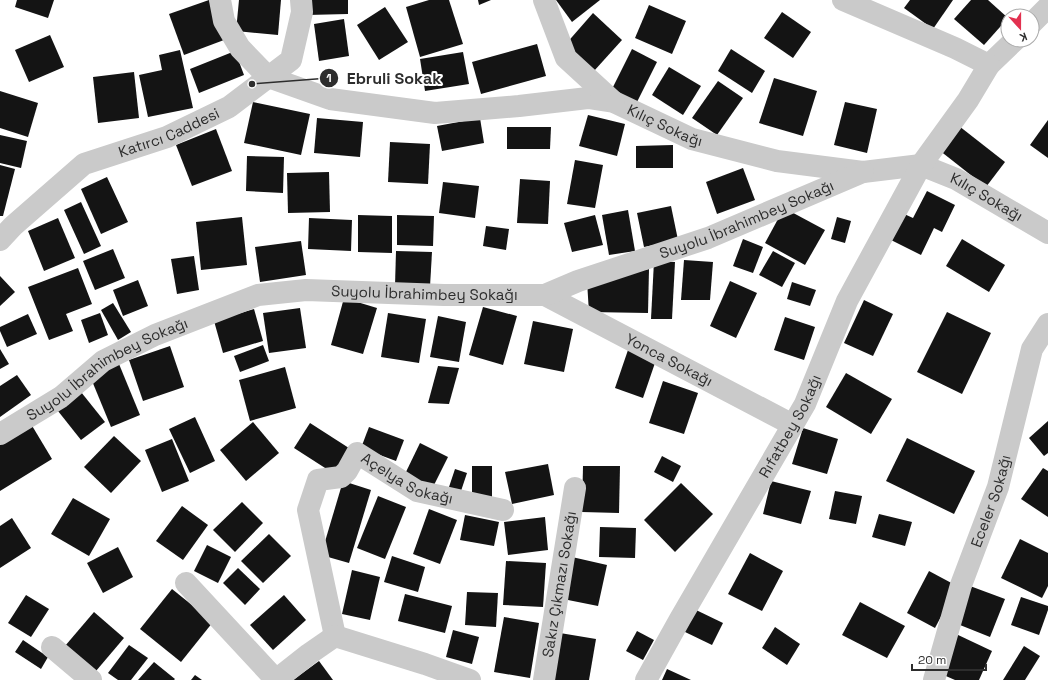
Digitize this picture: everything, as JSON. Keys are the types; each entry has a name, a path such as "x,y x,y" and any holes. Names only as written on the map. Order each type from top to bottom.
{"street":[{"path":"220,0 224,21 240,48 268,77"},
{"name":"Katırcı Caddesi","path":"0,240 13,226 84,164 167,137 229,107 291,60 302,12 302,0"},
{"path":"544,0 566,58 614,102"},
{"path":"843,0 955,48 989,65"},
{"path":"1040,15 1048,7"},
{"name":"Rıfatbey Sokağı","path":"646,680 805,404 847,301 921,166 968,100 989,65 1007,48"},
{"name":"Kılıç Sokağı","path":"268,77 330,99 435,113 519,106 588,98 614,102 692,139 777,161 863,172 921,166 956,179 1048,233"},
{"name":"Suyolu İbrahimbey Sokağı","path":"0,434 60,397 103,361 155,336 258,295 306,290 444,296 545,296 578,281 708,238 863,172"},
{"name":"Yonca Sokağı","path":"545,296 793,425"},
{"name":"Eceler Sokağı","path":"934,680 961,585 998,487 1032,349 1048,324"},
{"name":"Açelya Sokağı","path":"335,636 308,510 318,480 341,478 358,453 417,491 503,510"},
{"name":"Sakız Çıkmazı Sokağı","path":"544,680 575,488"},
{"path":"186,583 276,680 335,636 425,664 470,680"},
{"path":"52,647 91,680"}],"building":[{"path":"17,0 54,0 48,18 15,7"},
{"path":"209,0 224,40 184,55 169,14"},
{"path":"239,0 281,0 278,35 236,31"},
{"path":"307,0 348,0 348,14 307,15"},
{"path":"429,0 449,0 463,44 420,57 406,7"},
{"path":"478,0 491,0 479,5"},
{"path":"556,0 600,0 572,22"},
{"path":"910,0 953,0 933,29 904,8"},
{"path":"971,0 988,0 1000,11 1000,27 984,45 954,19"},
{"path":"649,5 686,21 672,54 635,38"},
{"path":"385,7 408,42 379,60 357,25"},
{"path":"782,12 811,32 793,58 764,38"},
{"path":"593,13 622,40 594,71 565,45"},
{"path":"344,19 349,56 319,61 314,24"},
{"path":"50,35 64,67 29,82 15,50"},
{"path":"537,44 546,76 481,94 472,62"},
{"path":"632,49 657,62 636,104 611,91"},
{"path":"731,49 765,71 752,93 718,71"},
{"path":"180,50 193,108 148,117 139,75 162,70 159,55"},
{"path":"235,51 244,75 199,93 190,69"},
{"path":"463,52 469,84 425,91 420,59"},
{"path":"669,67 701,86 683,115 652,95"},
{"path":"134,72 139,118 98,123 93,77"},
{"path":"774,78 817,91 803,136 759,123"},
{"path":"718,81 743,98 717,135 692,118"},
{"path":"0,91 38,103 28,137 0,128"},
{"path":"253,102 310,114 301,155 244,143"},
{"path":"845,102 877,109 867,153 834,145"},
{"path":"588,115 625,124 617,156 579,146"},
{"path":"317,118 363,122 360,157 314,153"},
{"path":"480,118 484,143 442,151 437,126"},
{"path":"1048,120 1048,158 1030,145"},
{"path":"959,126 1005,162 986,187 939,150"},
{"path":"507,127 551,127 550,149 507,149"},
{"path":"216,129 232,171 192,186 176,145"},
{"path":"0,135 27,141 21,168 0,163"},
{"path":"390,142 430,144 428,184 388,182"},
{"path":"673,145 673,168 636,168 636,146"},
{"path":"247,156 284,157 283,193 246,191"},
{"path":"575,160 603,165 595,208 567,204"},
{"path":"0,165 15,169 3,216 0,216"},
{"path":"743,168 755,200 717,214 706,182"},
{"path":"329,172 330,212 288,213 287,173"},
{"path":"107,177 128,222 101,234 81,189"},
{"path":"520,179 550,181 548,224 517,223"},
{"path":"443,182 479,186 475,218 439,213"},
{"path":"927,191 955,205 942,232 934,228 921,255 889,239 902,213 913,218"},
{"path":"81,202 101,246 84,254 64,210"},
{"path":"671,206 678,240 644,247 637,213"},
{"path":"784,208 825,230 805,265 765,243"},
{"path":"628,210 635,251 609,255 602,215"},
{"path":"358,215 392,216 392,253 358,252"},
{"path":"397,215 434,216 433,246 397,245"},
{"path":"595,215 603,245 572,252 564,223"},
{"path":"242,217 247,265 201,270 196,222"},
{"path":"837,217 851,221 845,243 831,239"},
{"path":"58,218 75,258 44,271 28,231"},
{"path":"309,218 352,220 351,251 308,249"},
{"path":"486,226 509,229 506,250 483,246"},
{"path":"743,239 763,247 753,273 733,266"},
{"path":"962,239 1005,265 989,292 946,266"},
{"path":"301,241 306,275 260,282 255,247"},
{"path":"113,249 125,278 95,290 83,261"},
{"path":"396,251 432,252 430,287 395,286"},
{"path":"773,251 795,263 782,287 759,275"},
{"path":"194,256 199,290 177,294 171,259"},
{"path":"684,260 713,262 710,300 681,300"},
{"path":"654,261 675,262 672,319 651,319"},
{"path":"78,268 92,304 66,314 73,331 49,340 28,287"},
{"path":"649,269 648,313 589,312 587,282"},
{"path":"0,276 15,292 0,306"},
{"path":"138,280 148,306 123,316 113,290"},
{"path":"730,281 757,293 736,338 710,326"},
{"path":"792,282 816,290 810,306 787,299"},
{"path":"344,298 377,308 363,354 331,345"},
{"path":"864,300 893,314 873,356 844,343"},
{"path":"113,303 131,332 118,340 101,310"},
{"path":"483,307 517,316 503,365 469,355"},
{"path":"300,308 306,348 269,353 263,313"},
{"path":"254,309 263,341 223,353 214,321"},
{"path":"947,312 991,333 962,394 917,372"},
{"path":"100,313 108,335 89,343 81,320"},
{"path":"388,313 426,319 419,363 381,357"},
{"path":"28,314 37,334 7,347 0,331 0,327"},
{"path":"438,316 466,322 459,362 430,357"},
{"path":"785,317 815,327 804,360 774,350"},
{"path":"533,321 573,329 564,372 524,364"},
{"path":"263,345 269,361 240,372 234,356"},
{"path":"170,346 184,387 143,401 129,360"},
{"path":"0,349 9,364 0,369"},
{"path":"628,350 656,360 643,398 615,388"},
{"path":"119,364 140,415 111,427 90,376"},
{"path":"438,366 459,368 449,404 428,403"},
{"path":"285,367 296,408 250,421 239,380"},
{"path":"846,373 892,399 871,434 826,407"},
{"path":"17,375 31,395 0,417 0,386"},
{"path":"663,381 698,393 684,434 649,423"},
{"path":"81,392 105,422 81,440 58,411"},
{"path":"195,417 215,461 190,473 169,429"},
{"path":"1048,421 1048,453 1044,456 1029,438"},
{"path":"253,422 279,453 246,481 220,450"},
{"path":"310,423 352,450 336,475 294,448"},
{"path":"31,424 52,459 0,491 0,443"},
{"path":"369,427 404,440 396,461 361,448"},
{"path":"803,428 838,439 827,474 792,464"},
{"path":"114,436 141,461 111,493 84,467"},
{"path":"907,438 975,471 954,514 886,481"},
{"path":"172,439 189,481 162,492 145,450"},
{"path":"420,443 448,457 432,489 404,476"},
{"path":"662,456 681,466 673,482 654,472"},
{"path":"548,464 554,495 512,504 505,472"},
{"path":"472,466 492,466 492,498 472,498"},
{"path":"583,466 620,466 619,513 582,512"},
{"path":"1043,468 1048,471 1048,517 1021,499"},
{"path":"455,469 467,473 460,494 448,490"},
{"path":"343,481 371,490 349,563 321,555"},
{"path":"771,481 811,491 801,524 763,514"},
{"path":"681,483 713,514 675,552 644,520"},
{"path":"835,491 862,496 856,524 829,519"},
{"path":"378,496 406,507 385,559 357,548"},
{"path":"73,498 110,519 89,556 51,534"},
{"path":"242,502 263,523 235,552 213,530"},
{"path":"182,506 208,525 183,560 156,541"},
{"path":"429,509 457,520 440,564 413,554"},
{"path":"879,514 912,522 905,546 872,537"},
{"path":"465,515 499,522 494,546 460,540"},
{"path":"545,517 548,550 508,555 504,522"},
{"path":"12,518 31,548 0,568 0,526"},
{"path":"600,527 636,528 635,558 599,557"},
{"path":"269,534 291,556 263,583 241,561"},
{"path":"1020,539 1048,553 1048,586 1042,598 1001,578"},
{"path":"207,545 231,557 218,583 194,571"},
{"path":"118,547 133,577 103,593 87,563"},
{"path":"750,553 783,571 762,611 728,594"},
{"path":"392,556 425,567 418,592 384,582"},
{"path":"572,557 607,565 598,606 563,599"},
{"path":"506,561 546,563 543,607 503,605"},
{"path":"238,568 260,589 245,605 223,583"},
{"path":"352,570 380,577 370,620 342,614"},
{"path":"929,571 957,586 935,628 907,613"},
{"path":"970,586 1005,599 990,637 955,623"},
{"path":"172,589 213,622 181,662 140,629"},
{"path":"467,592 498,593 496,627 465,625"},
{"path":"405,594 452,606 445,633 398,621"},
{"path":"26,595 49,609 31,637 8,623"},
{"path":"284,595 306,620 273,650 250,625"},
{"path":"1021,597 1048,606 1039,635 1011,625"},
{"path":"860,602 905,626 887,658 842,635"},
{"path":"694,609 723,623 712,645 683,631"},
{"path":"94,612 124,638 96,671 65,646"},
{"path":"504,617 539,623 530,678 494,672"},
{"path":"775,627 800,644 787,665 762,648"},
{"path":"453,630 479,637 472,664 446,657"},
{"path":"637,631 654,640 643,660 626,651"},
{"path":"560,633 596,639 589,680 552,680"},
{"path":"956,634 992,651 979,680 955,680 939,673"},
{"path":"23,640 48,657 41,669 15,652"},
{"path":"129,645 148,658 131,680 118,680 108,673"},
{"path":"1024,646 1040,656 1025,680 1003,680"},
{"path":"319,661 333,680 293,680"},
{"path":"154,662 175,679 138,680"},
{"path":"667,669 691,680 662,680"},
{"path":"195,675 202,680 191,680"}],"place":[{"name":"Ebruli Sokak","path":"252,84"}]}
